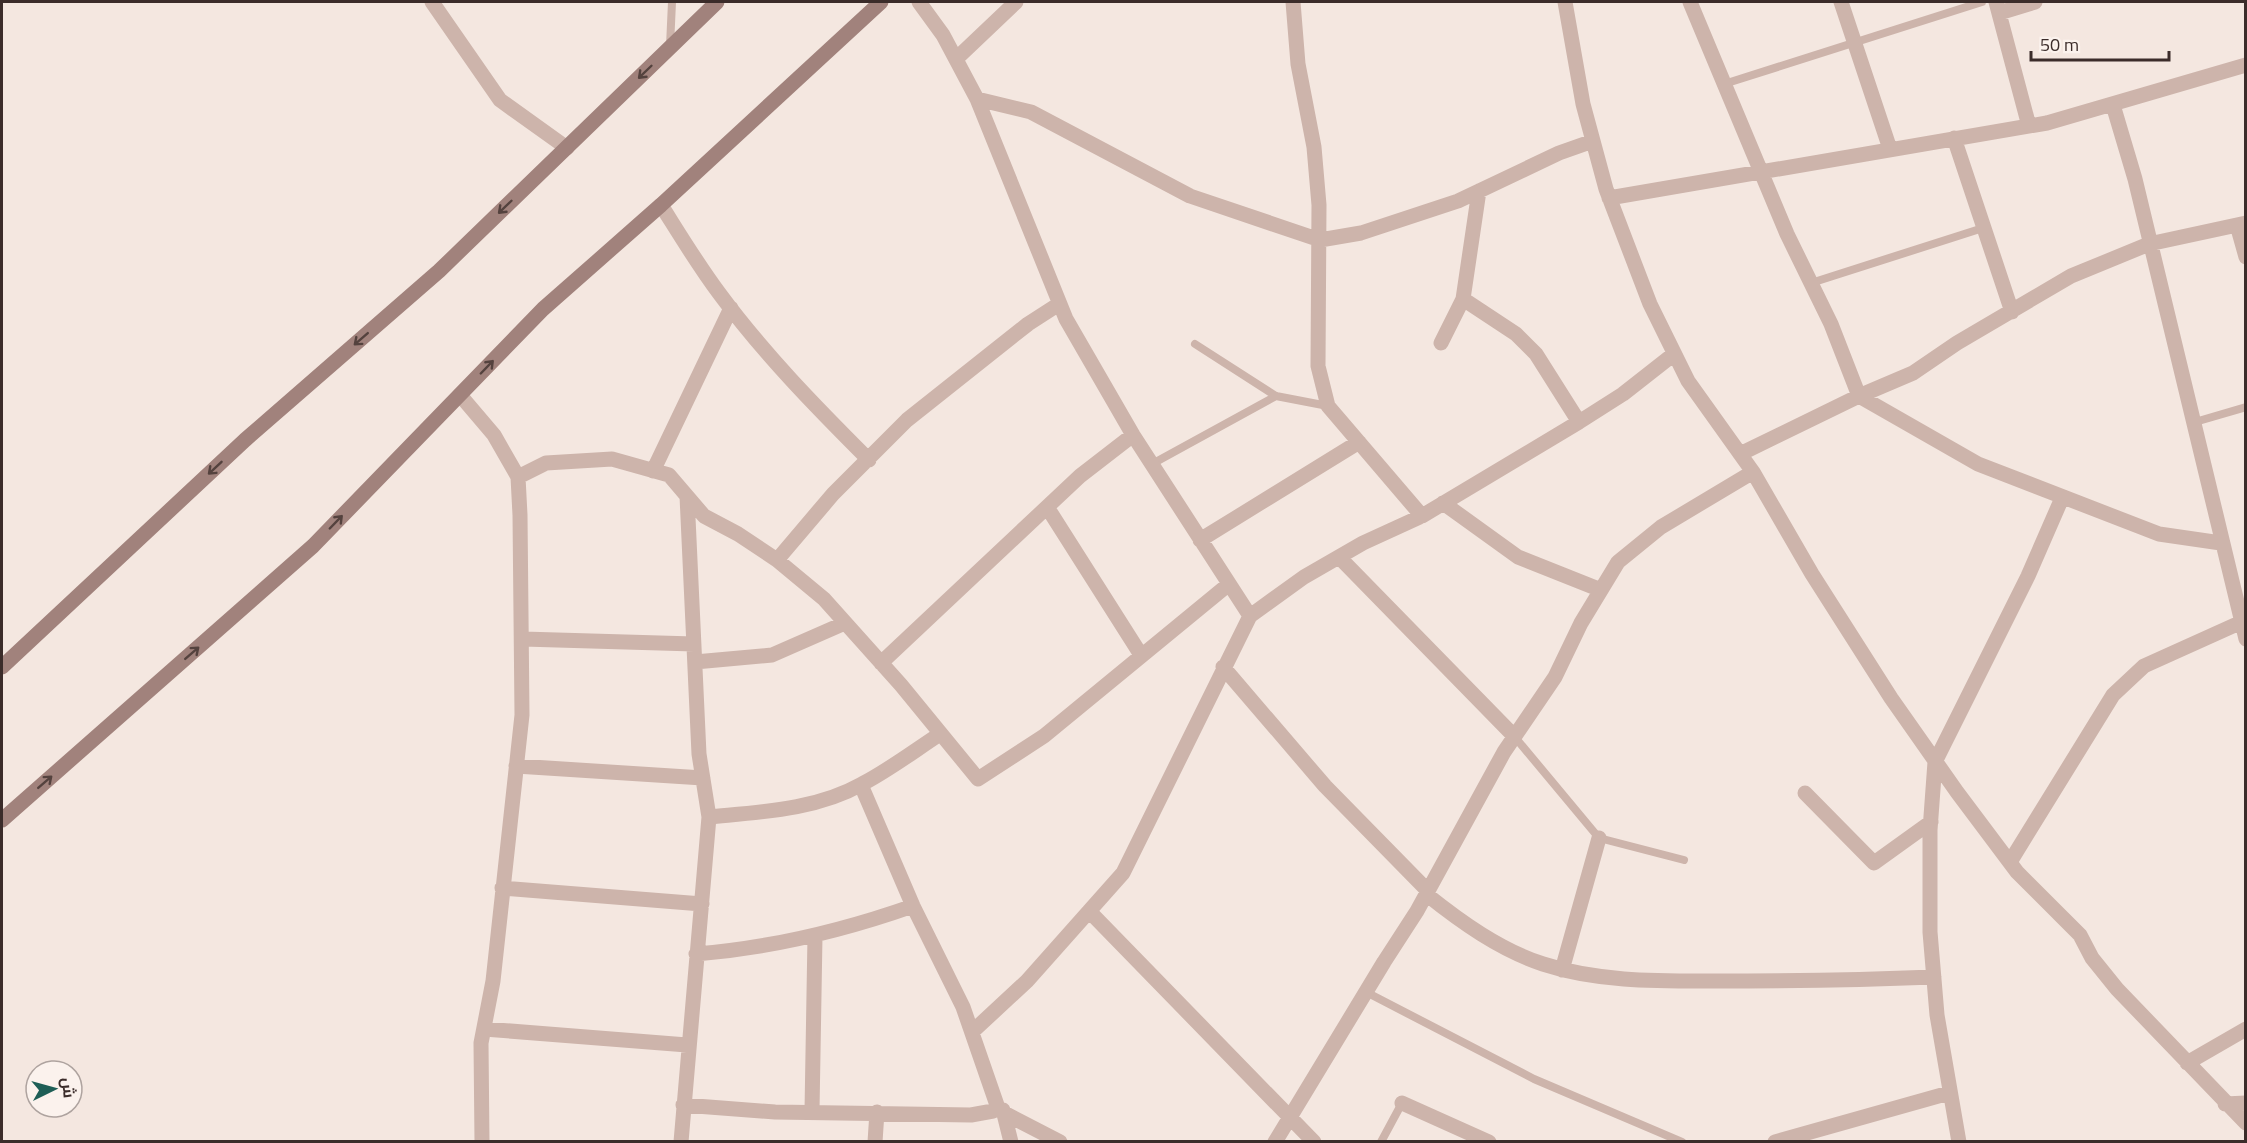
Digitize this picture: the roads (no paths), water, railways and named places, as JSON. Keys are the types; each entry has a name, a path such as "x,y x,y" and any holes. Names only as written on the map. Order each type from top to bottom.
{"main road":[{"path":"2,667 245,440 439,272 717,2"},
{"path":"2,820 313,546 543,309 661,205 881,2"}],"street":[{"path":"432,2 500,100 567,148"},
{"path":"918,2 943,35 977,99 1059,304 1098,378 1250,616"},
{"path":"956,59 1016,2"},
{"path":"1293,2 1298,64 1314,147 1320,240 1318,366 1328,406 1422,516"},
{"path":"1565,2 1579,81 1609,198 1650,304 1688,381 1753,472 1812,574 1935,762 2010,862 2080,935 2092,958 2117,989 2225,1104 2246,1123"},
{"path":"1841,2 1890,149"},
{"path":"2029,126 1997,7 2035,2"},
{"path":"1694,3 1760,171 1831,324 1859,396 1978,464 2159,534 2221,543"},
{"path":"1609,198 2029,126 2113,105 2246,65"},
{"path":"977,99 1031,112 1190,196 1320,240 1361,232 1458,201 1559,153 1593,141"},
{"path":"2113,105 2135,179 2246,639"},
{"path":"1953,138 2012,312"},
{"path":"1441,343 1463,299 1479,191"},
{"path":"661,205 731,308 810,402 869,460"},
{"path":"1740,454 1859,396 1913,373 1957,343 2071,276 2149,244 2241,224 2246,258"},
{"path":"1463,299 1516,334 1536,354 1579,422"},
{"path":"777,560 833,494 907,420 1028,324 1059,304"},
{"path":"653,471 731,308"},
{"path":"972,1032 1028,981 1123,873 1250,616 1304,577 1422,516 1579,422 1623,394 1674,354"},
{"path":"460,395 494,435 518,477 523,639 522,714 493,981 481,1043 482,1142"},
{"path":"881,663 1080,476 1133,435"},
{"path":"1200,540 1359,442"},
{"path":"518,477 546,463 612,459 669,476 704,516 738,534 777,560 824,599 978,779 1044,736 1229,584"},
{"path":"1275,1142 1427,892 1514,736 1555,677 1618,562 1661,527 1753,472"},
{"path":"681,1142 687,1045 709,817 703,778 695,663 687,496"},
{"path":"1959,1142 1949,1093 1930,932 1931,822 1935,762 2010,614 2062,498"},
{"path":"1443,503 1518,557 1601,590"},
{"path":"1047,507 1142,655"},
{"path":"1339,557 1514,736"},
{"path":"2010,862 2113,695 2144,666 2243,621"},
{"path":"695,663 772,655 845,623"},
{"path":"523,639 694,644"},
{"path":"1223,667 1325,786 1427,892 1493,941 1541,964 1562,970 1643,980 1751,981 1934,977"},
{"path":"709,817 795,807 861,785 940,734"},
{"path":"516,766 703,778"},
{"path":"861,785 913,906 963,1007 997,1100 1006,1114 1011,1142"},
{"path":"1805,793 1874,863 1931,822"},
{"path":"1562,970 1599,837"},
{"path":"502,888 702,904"},
{"path":"696,954 815,936 866,923 913,906"},
{"path":"1089,911 1193,1015 1228,1056 1314,1142"},
{"path":"812,1111 815,936"},
{"path":"484,1029 687,1045"},
{"path":"2187,1063 2246,1029"},
{"path":"1775,1142 1949,1093"},
{"path":"683,1106 775,1112 984,1114 998,1108 997,1100"},
{"path":"2225,1104 2246,1102"},
{"path":"1402,1103 1489,1142"},
{"path":"874,1142 877,1112"},
{"path":"1006,1114 1060,1142"}],"lane":[{"path":"670,47 672,2"},
{"path":"1724,84 1982,2"},
{"path":"1811,283 1983,228"},
{"path":"1195,344 1276,396 1328,406"},
{"path":"1152,464 1276,396"},
{"path":"2194,422 2246,407"},
{"path":"1514,736 1599,837 1684,860"},
{"path":"1366,993 1534,1080 1682,1142"},
{"path":"1381,1142 1402,1103"}]}
